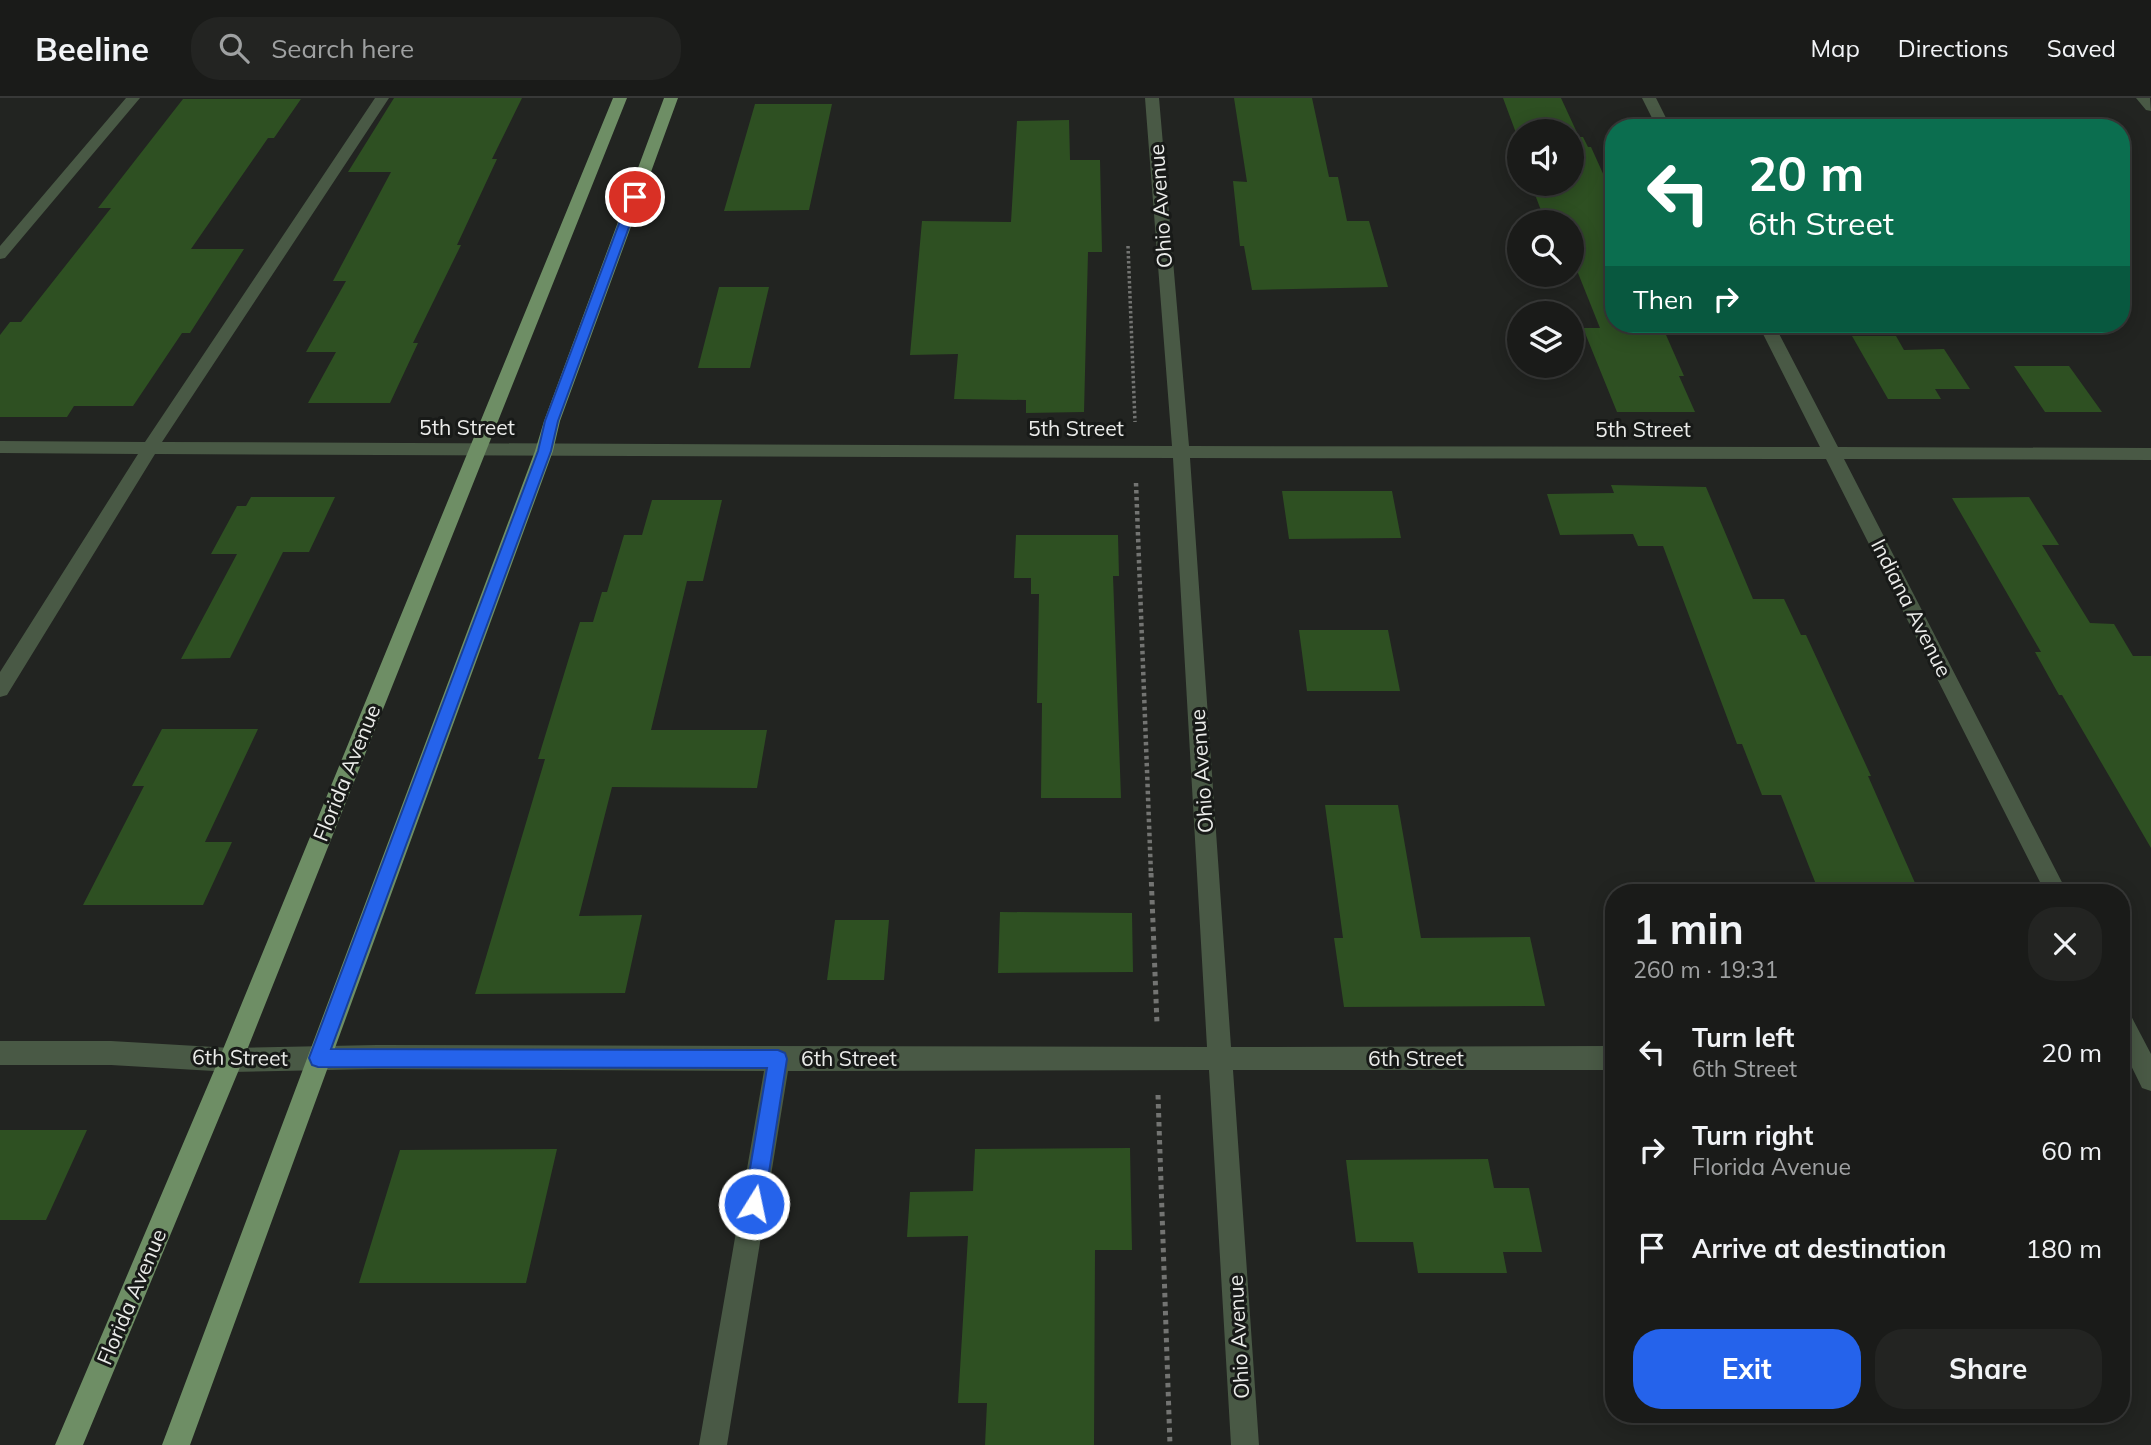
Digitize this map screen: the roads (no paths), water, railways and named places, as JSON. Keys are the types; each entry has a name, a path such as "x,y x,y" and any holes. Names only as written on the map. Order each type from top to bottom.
{"main road":[{"name":"Florida Avenue","path":"69,1445 231,1060 620,98"},
{"path":"176,1445 544,451 551,421 671,98"}],"street":[{"path":"0,255 133,98"},
{"path":"0,689 150,448 382,98"},
{"name":"Ohio Avenue","path":"1152,98 1181,452 1245,1445"},
{"path":"1649,98 1660,119"},
{"path":"2143,98 2151,107"},
{"name":"Indiana Avenue","path":"1771,333 2052,884"},
{"name":"5th Street","path":"0,447 478,451 2151,454"},
{"name":"6th Street","path":"0,1053 111,1053 231,1060 1605,1058"},
{"path":"2137,1056 2151,1079"},
{"path":"713,1445 778,1059"}]}
